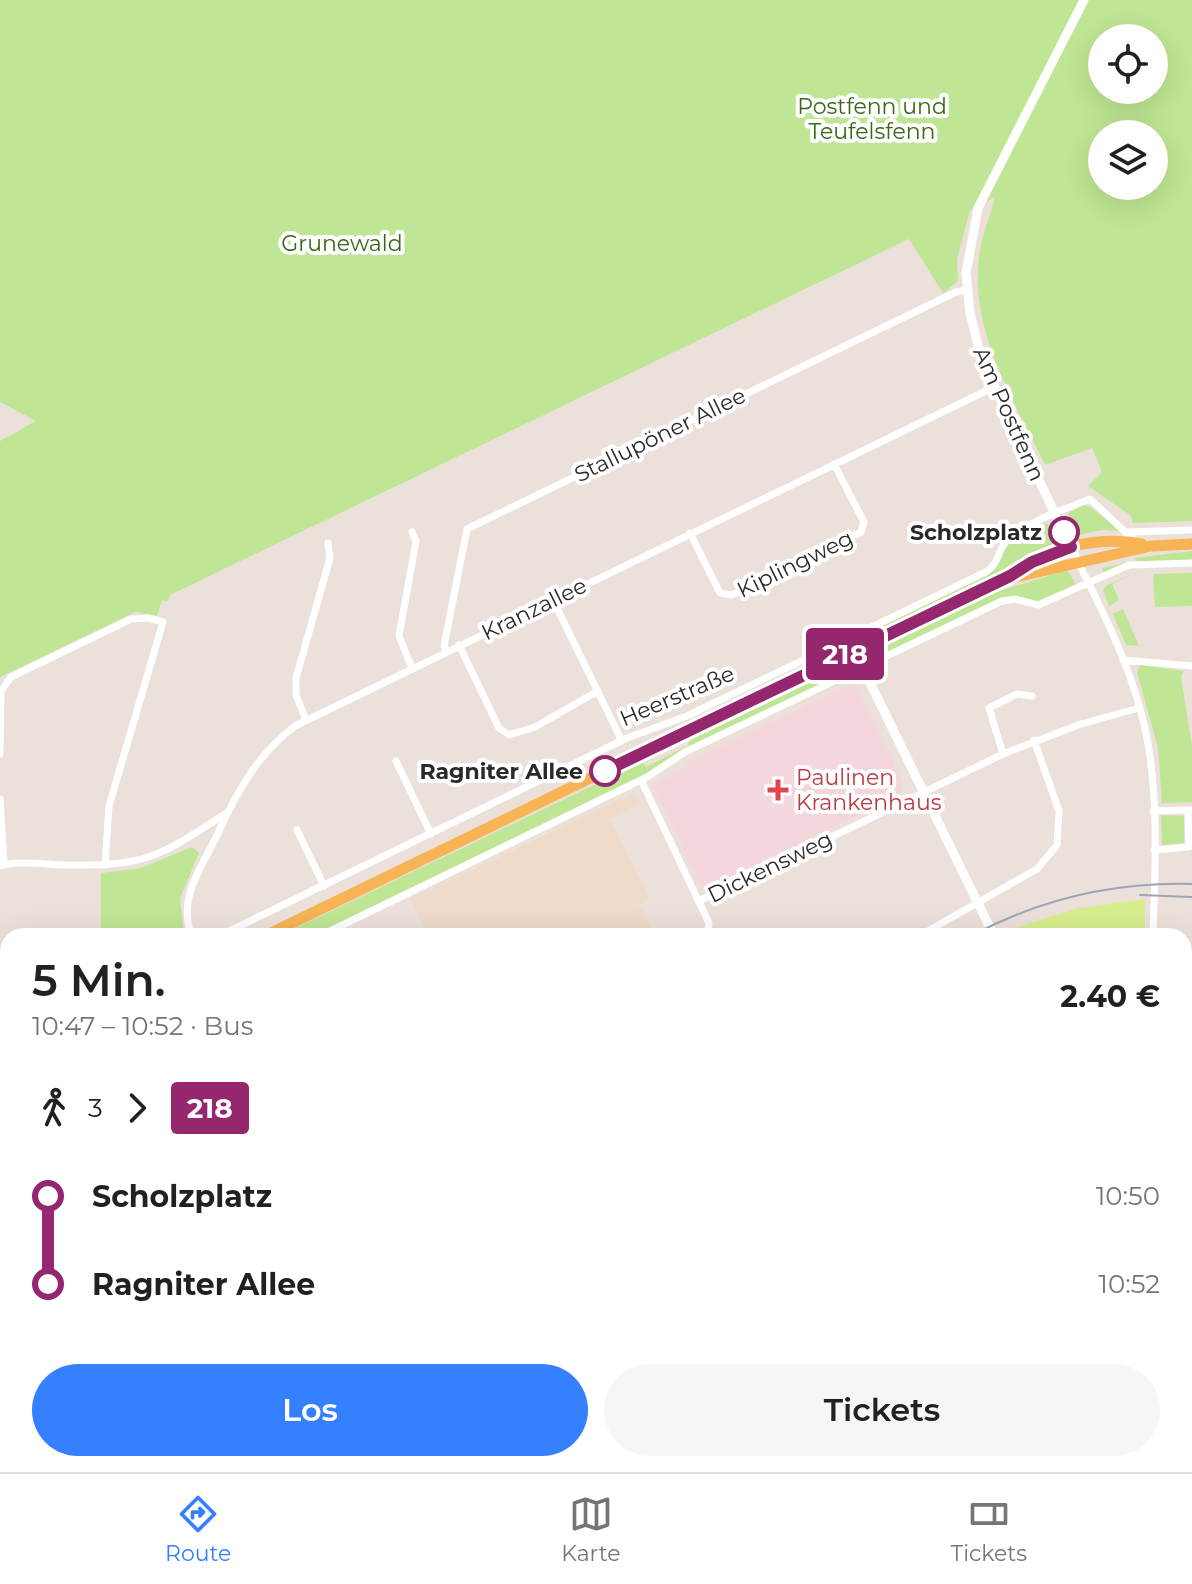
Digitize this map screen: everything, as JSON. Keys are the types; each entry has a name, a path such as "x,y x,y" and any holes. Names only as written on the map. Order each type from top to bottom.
{"main road":[{"name":"Heerstraße","path":"281,928 1010,576 1032,562 1071,547 1137,543 1151,546"},
{"name":"Heerstraße","path":"1010,576 1151,546 1192,544"}],"street":[{"name":"Am Postfenn","path":"1077,560 994,387 974,334 967,290 967,252 978,208 1084,0"},
{"name":"Stallupöner Allee","path":"447,651 444,646 467,529 956,292 967,290"},
{"name":"Kranzallee","path":"191,928 187,900 225,814 261,756 283,735 306,720 412,668 994,387"},
{"name":"Kiplingweg","path":"690,533 720,593 732,595 861,532 864,522 834,464"},
{"name":"Heerstraße","path":"236,928 622,741 687,716 986,572 997,563 1007,540 1090,499 1129,532 1137,543"},
{"path":"1129,532 1192,530"},
{"path":"412,532 416,541 399,640 412,668"},
{"path":"306,720 295,688 330,558 328,543"},
{"path":"1077,560 1123,660 1139,708 1151,766 1153,928"},
{"path":"336,928 641,780 685,752 1002,601 1015,599 1038,605 1129,565 1192,563"},
{"path":"553,600 622,741"},
{"path":"0,754 1,691 11,677 131,619 148,618 163,622 109,806 105,865"},
{"path":"459,645 499,728 509,735 535,727 598,691"},
{"path":"854,650 990,928"},
{"path":"1123,660 1192,666"},
{"path":"1003,754 989,708 1017,694 1032,696"},
{"name":"Dickensweg","path":"708,928 699,901 1034,740 1139,708"},
{"path":"935,928 980,906 1037,869 1057,845 1059,811 1034,740"},
{"path":"396,761 431,834"},
{"path":"641,780 699,901"},
{"path":"0,799 2,866 105,865 154,857 194,836 225,814"},
{"path":"1153,811 1190,810 1189,847 1154,850"},
{"path":"297,830 324,886"},
{"path":"194,836 210,848"}],"shaded area":[{"name":"Paulinen Krankenhaus","path":"851,684 857,688 904,784 899,795 708,888 701,886 652,785 687,767 686,763"},
{"path":"635,793 640,803 610,819 650,898 639,905 651,928 425,928 410,899"}],"green space":[{"name":"Grunewald","path":"0,0 1192,0 1192,521 1133,523 1130,515 1088,486 1102,472 1092,448 1045,465 996,362 980,307 980,250 995,197 970,210 957,259 958,281 943,293 909,239 170,595 168,601 162,600 157,616 135,612 0,677 0,441 36,421 0,402"},
{"path":"1083,505 1121,531 1102,530 1079,535 1068,513"},
{"path":"1047,523 1059,545 797,669 991,572 1008,544"},
{"path":"1192,551 1192,560 1124,564 1103,572 1102,568 1136,561 1135,558"},
{"path":"1067,570 1076,584 1038,602 1016,596 1000,598 875,658 871,650 984,596"},
{"path":"1192,573 1192,606 1155,607 1153,574"},
{"path":"1133,574 1112,584 1119,600 1109,606 1103,590 1107,585"},
{"path":"1123,609 1139,646 1126,645 1113,614"},
{"path":"848,665 851,670 649,773 328,928 296,928 636,765 662,755 644,763 646,767 689,745 688,742 699,734"},
{"path":"1140,665 1184,671 1181,676 1192,747 1192,802 1162,803 1158,748 1137,672"},
{"path":"1161,815 1184,816 1184,843 1162,845"},
{"path":"192,847 199,853 180,898 183,928 101,928 101,873 141,868"},
{"path":"1145,899 1145,928 1014,928 1078,908"}],"tram line":[{"path":"987,928 1024,912 1078,895 1134,886 1192,884"},
{"path":"1140,895 1192,897"}],"bus line":[{"name":"218","path":"605,771 1010,576 1046,555 1071,547 1064,532"}],"place":[{"name":"Scholzplatz","path":"1064,532"},
{"name":"Ragniter Allee","path":"605,771"},
{"name":"Paulinen Krankenhaus","path":"778,790"}],"park label":[{"name":"Postfenn und Teufelsfenn","path":"872,118"}]}
